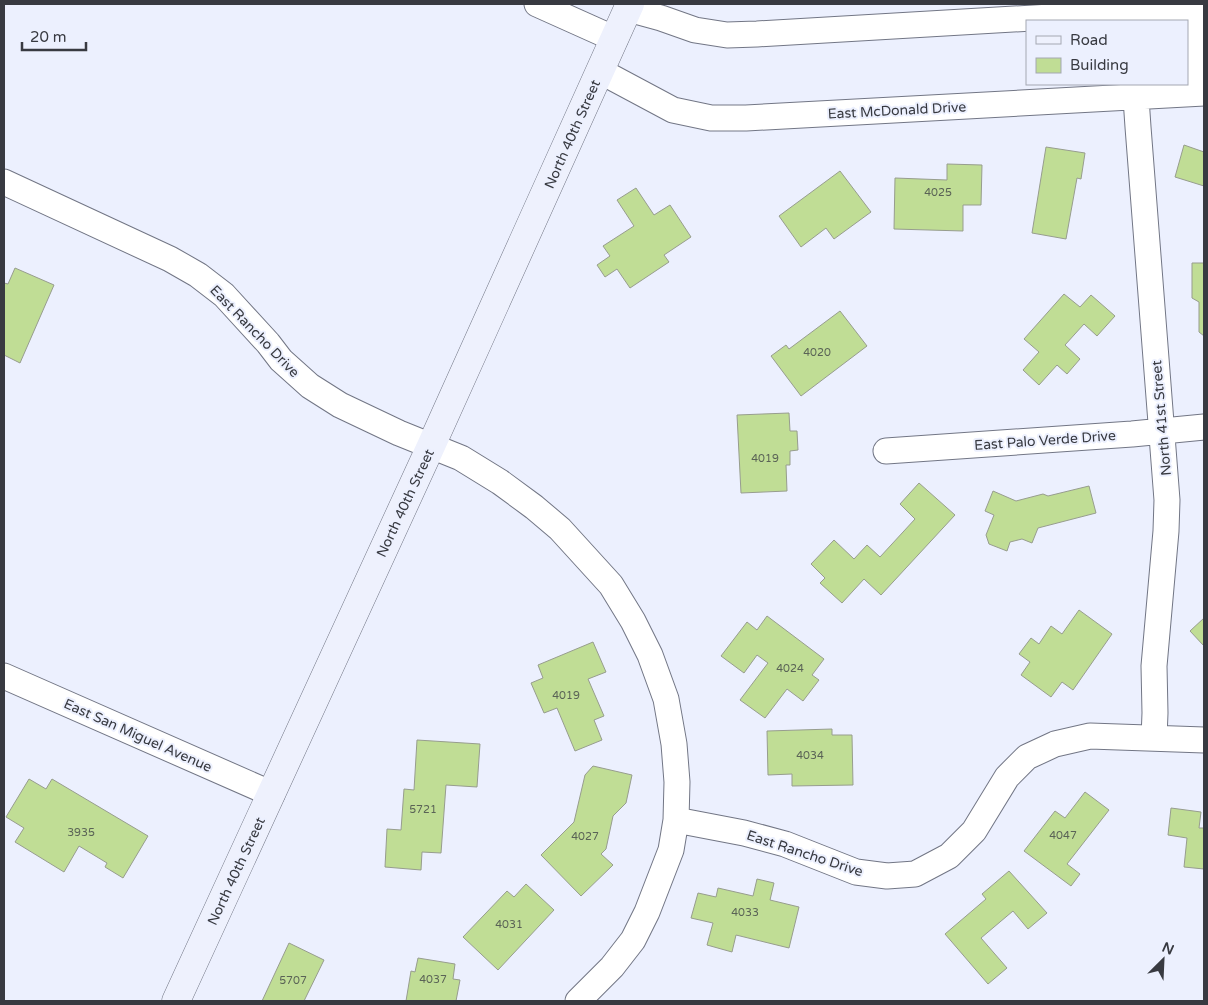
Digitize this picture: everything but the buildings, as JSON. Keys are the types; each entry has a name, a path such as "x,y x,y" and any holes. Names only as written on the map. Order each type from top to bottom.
{"street":[{"path":"537,4 615,39"},
{"path":"629,6 695,30 728,35 1198,7 1202,93"},
{"name":"North 40th Street","path":"176,1001 431,446 629,6"},
{"name":"East McDonald Drive","path":"600,71 673,110 711,118 746,118 1202,93"},
{"name":"North 41st Street","path":"1136,98 1167,500 1154,666 1154,738"},
{"name":"East Rancho Drive","path":"4,182 170,259 198,275 224,295 281,360 310,386 340,405 399,433 461,458 500,482 560,529 611,585 633,621 650,655 666,700 674,744 677,782 676,820 744,833 785,844 856,872 887,876 915,874 949,856 974,832 1007,777 1027,757 1055,744 1090,736 1204,740"},
{"name":"East Palo Verde Drive","path":"886,451 1123,435 1204,427"},
{"name":"East San Miguel Avenue","path":"4,676 272,794"},
{"path":"578,1001 612,967 633,940 647,912 668,860 676,820"}]}
